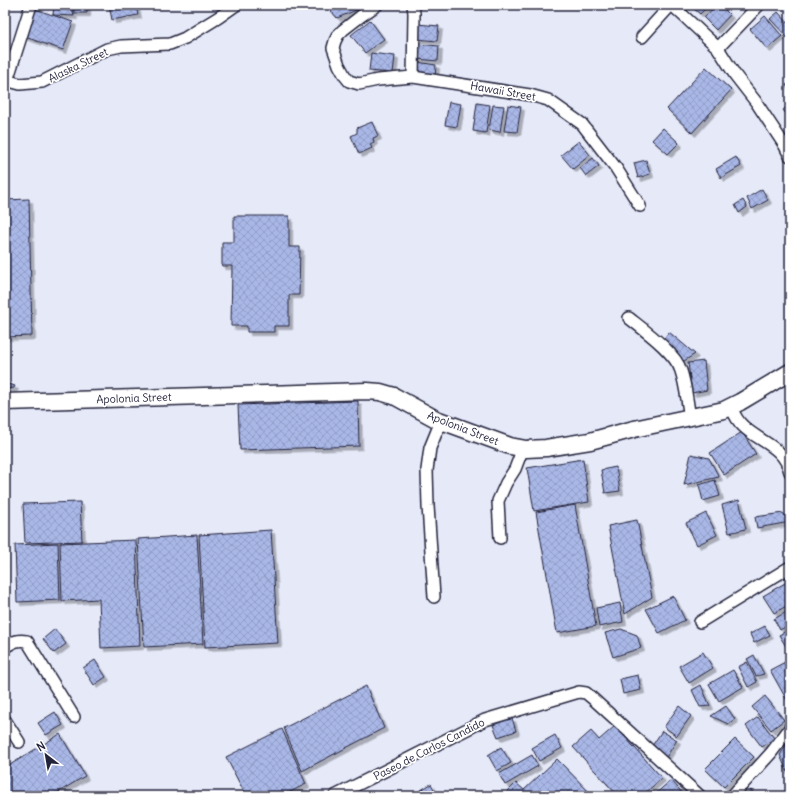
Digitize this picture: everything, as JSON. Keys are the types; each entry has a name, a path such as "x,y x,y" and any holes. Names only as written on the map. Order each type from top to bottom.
{"main road":[{"name":"Apolonia Street","path":"5,402 367,391 380,392 394,396 441,421 510,446 523,448 546,448 590,441 634,429 724,410 790,372"}],"street":[{"path":"6,80 31,5"},
{"name":"Alaska Street","path":"6,80 20,84 42,82 106,49 121,46 170,44 185,38 236,5"},
{"name":"Hawaii Street","path":"377,5 338,35 335,42 333,48 339,65 349,81 358,84 378,80 413,77 530,95 548,100 562,108 582,124 616,168 640,206"},
{"path":"413,5 413,77"},
{"path":"642,37 672,5 718,48 735,75 756,102 790,156"},
{"path":"718,48 759,5"},
{"path":"629,318 656,340 674,358 681,370 690,417"},
{"path":"731,407 739,422 744,427 783,456 790,472"},
{"path":"434,596 427,470 430,448 441,421"},
{"path":"500,538 498,502 506,482 515,469 523,448"},
{"path":"700,622 790,567"},
{"path":"5,647 16,640 27,641 74,717"},
{"name":"Paseo de Carlos Candido","path":"335,796 485,720 579,692 586,693 592,698 700,796"},
{"path":"5,720 19,742"},
{"path":"732,796 771,753 790,728"}],"building":[{"path":"54,5 71,5 74,16 53,15"},
{"path":"74,5 87,5 87,13 74,13"},
{"path":"109,5 136,5 138,15 112,20"},
{"path":"326,5 362,5 359,9 337,18"},
{"path":"709,5 700,14 691,6"},
{"path":"716,5 720,5 730,15 716,30 704,18"},
{"path":"32,8 73,22 63,50 22,36"},
{"path":"778,12 790,25 790,40 770,19"},
{"path":"765,16 782,36 767,49 750,29"},
{"path":"370,20 384,39 365,53 351,35"},
{"path":"417,24 439,26 437,41 416,39"},
{"path":"418,44 439,46 438,61 417,59"},
{"path":"371,53 395,56 393,73 369,71"},
{"path":"417,62 436,65 435,77 415,74"},
{"path":"706,67 731,90 692,133 667,109"},
{"path":"790,83 790,92 786,85"},
{"path":"449,102 461,104 457,127 445,125"},
{"path":"477,103 490,105 486,133 473,131"},
{"path":"790,104 790,119 783,110"},
{"path":"493,105 504,106 500,132 489,130"},
{"path":"508,105 521,107 517,132 504,131"},
{"path":"372,122 378,136 373,138 374,142 370,144 372,148 359,154 351,136 357,133 357,128"},
{"path":"663,128 679,143 668,154 652,140"},
{"path":"579,141 590,155 573,169 561,155"},
{"path":"736,157 741,166 721,178 716,169"},
{"path":"593,158 599,166 586,176 580,168"},
{"path":"646,160 650,174 638,178 634,163"},
{"path":"762,189 768,200 752,209 747,198"},
{"path":"29,199 32,336 5,337 5,200"},
{"path":"743,200 747,207 739,213 735,205"},
{"path":"234,216 289,216 289,247 300,247 299,295 289,295 289,326 274,326 274,332 247,332 247,326 231,326 232,266 222,266 222,242 234,242"},
{"path":"790,220 790,228 786,222"},
{"path":"669,332 695,354 684,361 661,342"},
{"path":"704,361 707,390 692,393 688,363"},
{"path":"5,383 15,386 14,388 5,389"},
{"path":"358,401 359,446 240,450 238,405"},
{"path":"742,432 756,454 724,475 710,453"},
{"path":"691,454 709,458 719,477 684,485"},
{"path":"583,459 589,502 534,511 527,468"},
{"path":"616,467 620,491 605,493 601,470"},
{"path":"715,480 720,496 703,501 699,485"},
{"path":"739,500 746,529 729,533 722,505"},
{"path":"80,502 82,541 25,543 23,504"},
{"path":"575,505 596,626 557,633 536,512"},
{"path":"706,513 717,535 697,545 686,523"},
{"path":"783,513 790,522 757,528 755,517"},
{"path":"637,520 652,597 625,614 608,526"},
{"path":"271,530 278,643 205,647 199,535"},
{"path":"197,535 203,644 144,647 138,539"},
{"path":"136,540 140,646 101,648 99,599 62,601 60,543"},
{"path":"58,543 60,600 17,602 15,545"},
{"path":"790,580 790,604 774,613 763,596"},
{"path":"673,596 685,620 659,633 646,609"},
{"path":"620,603 623,622 599,627 596,608"},
{"path":"790,610 790,624 780,630 774,619"},
{"path":"765,626 770,635 754,643 750,634"},
{"path":"55,629 66,644 54,653 43,639"},
{"path":"621,629 637,635 641,648 613,657 605,633"},
{"path":"790,629 790,653 779,635"},
{"path":"703,652 713,668 689,683 679,666"},
{"path":"754,655 764,674 756,676 747,659"},
{"path":"95,660 106,677 94,685 83,668"},
{"path":"787,661 790,666 789,704 770,670"},
{"path":"747,662 757,682 748,687 738,667"},
{"path":"733,670 743,687 719,701 709,684"},
{"path":"638,675 641,690 623,694 620,679"},
{"path":"701,685 710,706 700,707 692,690"},
{"path":"366,686 384,728 302,771 284,728"},
{"path":"765,696 784,720 771,730 752,707"},
{"path":"679,706 691,716 677,736 664,727"},
{"path":"726,706 735,719 728,724 711,716"},
{"path":"55,712 63,725 46,735 38,723"},
{"path":"758,717 774,738 762,747 746,726"},
{"path":"512,718 516,731 498,737 493,725"},
{"path":"615,726 662,778 642,796 618,796 573,747 591,731 599,740"},
{"path":"282,729 306,784 282,796 246,796 226,757"},
{"path":"662,731 677,740 665,759 658,755 660,751 652,746"},
{"path":"60,734 85,776 52,796 5,796 5,768"},
{"path":"555,735 562,748 539,761 532,748"},
{"path":"735,739 754,757 724,787 705,769"},
{"path":"790,739 790,779 780,755"},
{"path":"501,747 511,763 497,771 488,755"},
{"path":"532,755 538,766 505,785 499,774"},
{"path":"557,759 593,796 503,796 516,783 524,790"},
{"path":"671,780 685,796 653,796"},
{"path":"431,784 438,796 411,796"},
{"path":"751,790 756,796 745,796"}]}
